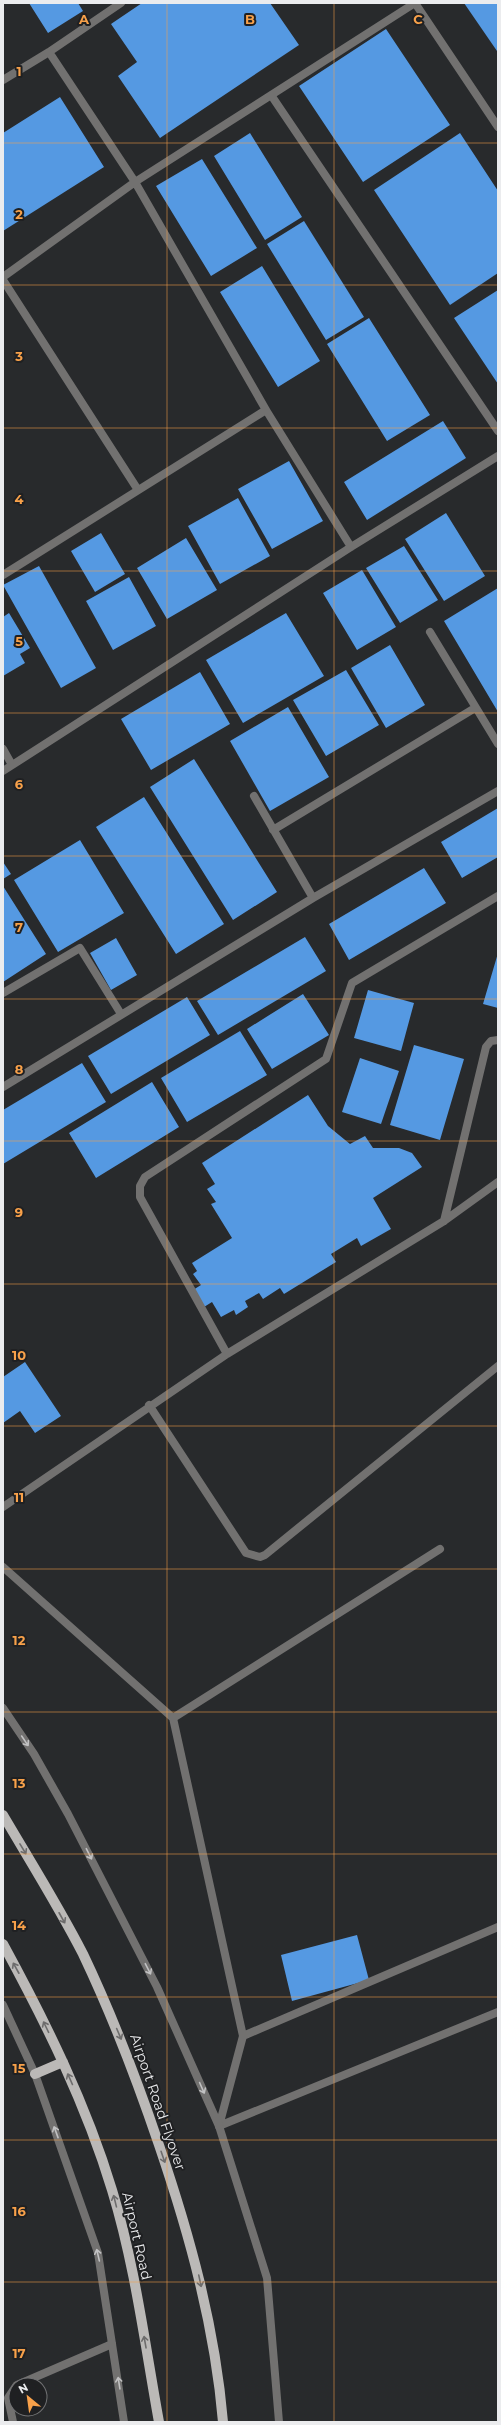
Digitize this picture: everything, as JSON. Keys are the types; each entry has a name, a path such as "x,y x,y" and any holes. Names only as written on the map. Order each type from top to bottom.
{"main road":[{"name":"Airport Road Flyover","path":"3,1815 44,1884 82,1953 129,2058 180,2208 200,2278 211,2337 223,2422"},
{"path":"3,1944 29,1992 63,2062 35,2074"},
{"name":"Airport Road","path":"63,2062 112,2190 138,2303 158,2422"}],"street":[{"path":"3,277 135,182 415,3 498,127"},
{"path":"3,80 49,52 117,4"},
{"path":"49,52 135,182 266,410 351,547"},
{"path":"270,95 498,431"},
{"path":"3,280 138,490"},
{"path":"3,575 266,410"},
{"path":"3,771 351,547 498,456"},
{"path":"430,632 498,744"},
{"path":"273,830 475,708"},
{"path":"3,749 12,765"},
{"path":"3,1087 313,898 498,791"},
{"path":"254,796 313,898"},
{"path":"227,1354 140,1197 142,1181 145,1177 326,1059 352,983 498,896"},
{"path":"3,993 80,948 121,1014"},
{"path":"444,1221 486,1047 491,1041 498,1040"},
{"path":"3,1507 149,1405 227,1354 444,1221 498,1182"},
{"path":"149,1405 246,1553 260,1557 265,1555 498,1366"},
{"path":"173,1718 440,1549"},
{"path":"3,1567 173,1718 243,2036 219,2126"},
{"path":"3,1708 34,1754 68,1814 157,1987 219,2126 267,2278 279,2422"},
{"path":"243,2036 498,1927"},
{"path":"3,2005 35,2074 98,2254 124,2422"},
{"path":"219,2126 498,2012"},
{"path":"35,2377 112,2344"}],"building":[{"path":"29,3 78,3 83,11 48,33"},
{"path":"142,3 270,3 299,45 160,138 118,76 137,62 111,24"},
{"path":"464,3 498,3 497,51"},
{"path":"386,29 450,125 363,182 299,86"},
{"path":"60,97 104,167 3,231 3,133"},
{"path":"250,133 302,217 265,240 214,156"},
{"path":"460,133 498,191 498,273 450,305 374,190"},
{"path":"202,159 257,248 211,276 156,186"},
{"path":"304,221 364,317 326,340 267,244"},
{"path":"262,266 320,361 278,387 220,292"},
{"path":"498,290 498,384 454,318"},
{"path":"369,318 430,415 387,441 327,344"},
{"path":"443,421 466,458 367,520 344,482"},
{"path":"289,461 323,521 272,549 238,489"},
{"path":"238,498 270,556 220,584 188,526"},
{"path":"446,513 485,576 444,601 405,539"},
{"path":"101,533 125,574 95,592 71,551"},
{"path":"186,538 217,590 167,619 137,568"},
{"path":"404,546 438,600 400,623 366,568"},
{"path":"39,566 96,668 61,688 3,585"},
{"path":"362,570 396,627 357,650 323,593"},
{"path":"129,577 156,626 113,650 86,601"},
{"path":"498,588 498,712 444,621"},
{"path":"9,613 30,648 20,654 25,663 3,676 3,617"},
{"path":"286,613 324,676 243,723 206,660"},
{"path":"390,645 425,705 386,728 351,668"},
{"path":"346,670 379,725 326,756 293,700"},
{"path":"200,672 230,724 151,770 121,719"},
{"path":"288,707 329,777 270,811 230,741"},
{"path":"194,759 277,892 233,920 150,787"},
{"path":"144,797 224,924 176,954 96,827"},
{"path":"498,808 498,857 462,878 441,842"},
{"path":"80,840 124,913 58,952 14,880"},
{"path":"3,862 11,874 3,879"},
{"path":"424,868 446,903 349,960 329,924"},
{"path":"3,886 46,954 3,982"},
{"path":"305,937 326,971 218,1035 197,1001"},
{"path":"116,938 137,975 111,990 90,953"},
{"path":"498,953 498,1008 483,1004"},
{"path":"368,990 414,1003 401,1051 354,1038"},
{"path":"303,994 329,1035 272,1069 247,1029"},
{"path":"187,997 210,1035 111,1094 88,1056"},
{"path":"240,1031 267,1075 187,1122 161,1078"},
{"path":"414,1045 464,1059 440,1140 390,1125"},
{"path":"360,1058 399,1071 381,1124 342,1112"},
{"path":"82,1063 106,1102 3,1164 3,1110"},
{"path":"152,1082 179,1127 96,1178 69,1133"},
{"path":"308,1095 328,1126 350,1144 365,1136 373,1148 399,1148 412,1153 422,1167 373,1198 391,1229 361,1246 357,1238 331,1254 336,1262 284,1294 280,1288 263,1299 259,1293 245,1301 248,1307 236,1315 234,1310 221,1317 212,1302 204,1307 193,1290 201,1285 193,1274 197,1271 192,1263 232,1238 211,1204 216,1202 207,1189 215,1184 202,1163"},
{"path":"25,1362 61,1416 35,1433 20,1411 3,1423 3,1377"},
{"path":"357,1935 369,1980 292,2001 281,1955"}]}
